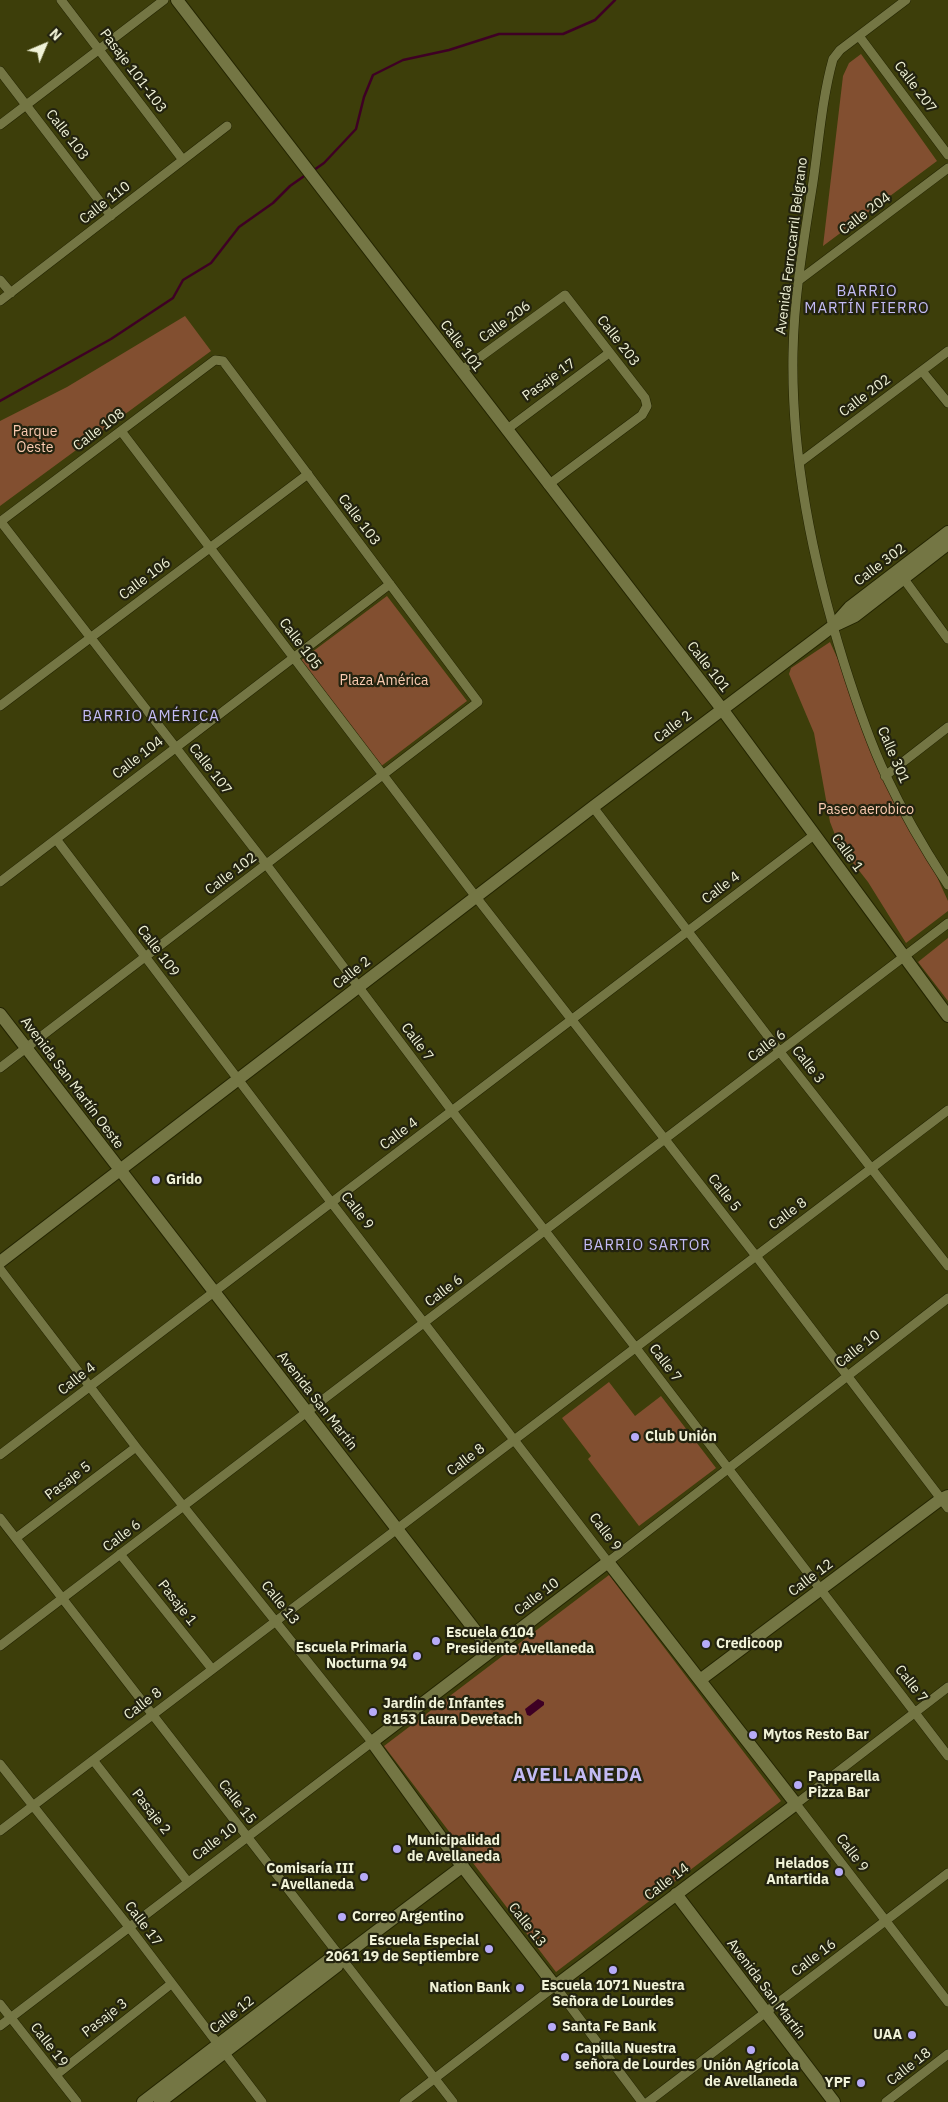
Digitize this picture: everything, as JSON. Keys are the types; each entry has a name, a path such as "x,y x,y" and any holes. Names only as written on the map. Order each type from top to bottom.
{"street":[{"name":"Pasaje 101-103","path":"61,0 183,160"},
{"path":"0,125 164,0"},
{"name":"Calle 101","path":"177,0 722,709"},
{"path":"859,36 906,0"},
{"name":"Avenida Ferrocarril Belgrano","path":"833,626 811,536 799,463 793,354 798,281 830,69 833,58 840,50 859,36"},
{"name":"Calle 207","path":"859,36 948,155"},
{"name":"Calle 103","path":"0,71 111,216"},
{"name":"Calle 110","path":"0,301 228,126"},
{"name":"Calle 204","path":"798,281 948,168"},
{"path":"0,280 10,293"},
{"name":"Calle 206","path":"461,371 565,295"},
{"name":"Calle 203","path":"548,485 642,415 647,406 645,398 565,295"},
{"name":"Calle 202","path":"799,463 948,351"},
{"name":"Pasaje 17","path":"506,430 609,353"},
{"name":"Calle 103","path":"214,360 223,361 478,702"},
{"name":"Calle 108","path":"0,522 214,360"},
{"path":"922,371 948,403"},
{"name":"Calle 105","path":"121,431 476,897"},
{"name":"Calle 106","path":"0,706 308,474"},
{"name":"Calle 107","path":"0,522 266,864 358,987"},
{"name":"Calle 302","path":"900,575 948,532"},
{"name":"Calle 302","path":"722,709 833,626 850,607 948,544"},
{"path":"900,575 948,639"},
{"name":"Calle 104","path":"0,882 390,584"},
{"name":"Calle 301","path":"833,626 856,701 885,776 922,845 948,885"},
{"name":"Calle 102","path":"0,1068 478,702"},
{"name":"Calle 2","path":"0,1262 722,709"},
{"name":"Calle 1","path":"722,709 948,1016"},
{"path":"885,776 948,727"},
{"name":"Calle 3","path":"593,807 780,1052 948,1266"},
{"name":"Calle 4","path":"0,1455 814,835"},
{"name":"Calle 109","path":"56,839 238,1080"},
{"name":"Calle 5","path":"476,897 946,1501"},
{"name":"Calle 6","path":"0,1646 948,923"},
{"name":"Calle 7","path":"358,987 544,1232 636,1348 948,1756"},
{"name":"Avenida San Martín Oeste","path":"0,1014 119,1170"},
{"name":"Calle 9","path":"238,1080 948,2002"},
{"name":"Calle 8","path":"0,1831 948,1110"},
{"name":"Avenida San Martín","path":"119,1170 491,1651"},
{"name":"Calle 13","path":"0,1269 136,1447 372,1742 463,1866 642,2102"},
{"name":"Calle 10","path":"0,2026 608,1562 948,1298"},
{"name":"Pasaje 5","path":"16,1538 136,1447"},
{"name":"Calle 12","path":"700,1680 820,1590 946,1501 948,1488"},
{"name":"Calle 15","path":"0,1518 453,2102"},
{"name":"Pasaje 1","path":"120,1554 212,1670"},
{"name":"Calle 14","path":"404,2102 948,1687"},
{"name":"Pasaje 2","path":"93,1760 188,1882"},
{"name":"Calle 17","path":"0,1764 129,1927 262,2102"},
{"name":"Calle 12","path":"160,2102 331,1958 341,1958 463,1866"},
{"name":"Calle 16","path":"648,2102 948,1873"},
{"name":"Avenida San Martín","path":"676,1894 834,2102"},
{"name":"Pasaje 3","path":"56,2075 171,1984"},
{"name":"Calle 19","path":"0,2004 77,2102"},
{"name":"Calle 12","path":"143,2102 221,2049"},
{"name":"Calle 18","path":"886,2102 948,2054"}],"green space":[{"path":"861,54 937,161 823,246 843,76 849,63"},
{"name":"Parque Oeste","path":"185,316 211,351 0,506 0,421 67,387"},
{"name":"Plaza América","path":"387,596 467,701 380,767 300,661"},
{"name":"Paseo aerobico","path":"830,642 948,901 948,911 906,943 868,882 839,845 830,822 814,733 789,674 791,668"},
{"path":"948,938 948,1001 918,962"},
{"name":"Club Unión","path":"609,1382 635,1416 661,1396 716,1468 639,1526 588,1459 591,1456 562,1418"},
{"path":"609,1575 781,1801 556,1972 384,1746"}],"shaded area":[{"path":"538,1699 544,1702 544,1705 530,1716 527,1715 525,1709"}],"waterway":[{"path":"314,170 324,163 356,129 364,97 373,75 403,60 449,50 499,34 563,34 595,20 615,0"},
{"path":"0,401 111,339 173,298 183,280 211,263 239,227 273,203 290,186 307,174"}],"place":[{"name":"Grido","path":"156,1180"},
{"name":"Club Unión","path":"635,1437"},
{"name":"Escuela 6104 Presidente Avellaneda","path":"436,1641"},
{"name":"Credicoop","path":"706,1644"},
{"name":"Escuela Primaria Nocturna 94","path":"417,1656"},
{"name":"Jardín de Infantes 8153 Laura Devetach","path":"373,1712"},
{"name":"Mytos Resto Bar","path":"753,1735"},
{"name":"Papparella Pizza Bar","path":"798,1785"},
{"name":"Municipalidad de Avellaneda","path":"397,1849"},
{"name":"Helados Antartida","path":"839,1872"},
{"name":"Comisaría III - Avellaneda","path":"364,1877"},
{"name":"Correo Argentino","path":"342,1917"},
{"name":"Escuela Especial 2061 19 de Septiembre","path":"489,1949"},
{"name":"Escuela 1071 Nuestra Señora de Lourdes","path":"613,1970"},
{"name":"Nation Bank","path":"520,1988"},
{"name":"Santa Fe Bank","path":"552,2027"},
{"name":"UAA","path":"912,2035"},
{"name":"Unión Agrícola de Avellaneda","path":"751,2050"},
{"name":"Capilla Nuestra señora de Lourdes","path":"565,2057"},
{"name":"YPF","path":"861,2083"}],"district":[{"name":"BARRIO MARTÍN FIERRO","path":"867,300"},
{"name":"BARRIO AMÉRICA","path":"151,717"},
{"name":"BARRIO SARTOR","path":"647,1246"},
{"name":"AVELLANEDA","path":"578,1776"}]}
